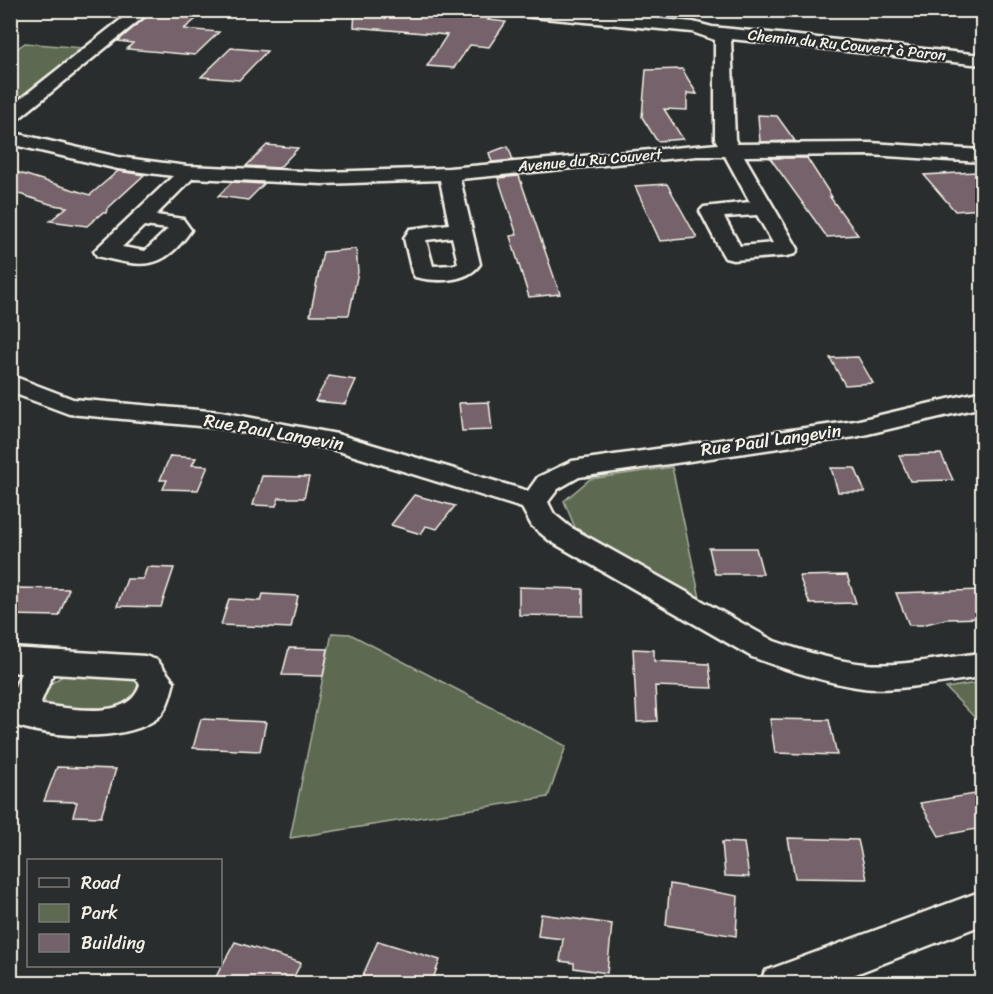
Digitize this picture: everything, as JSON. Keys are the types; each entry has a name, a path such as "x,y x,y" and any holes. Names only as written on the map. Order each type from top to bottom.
{"street":[{"path":"10,116 144,10"},
{"name":"Chemin du Ru Couvert à Paron","path":"511,10 601,14 693,27 711,32 982,60"},
{"path":"711,32 723,38 725,139 763,207"},
{"name":"Avenue du Ru Couvert","path":"10,138 118,163 187,172 323,178 450,174 697,150 870,149 982,157"},
{"path":"140,219 187,172"},
{"path":"450,174 461,229"},
{"name":"Rue Paul Langevin","path":"10,383 69,406 221,420 337,442 534,502 548,483 572,470 855,429 982,399"},
{"path":"534,502 542,519 560,534 763,650 817,667 864,676 888,676 982,665"},
{"path":"780,984 982,908"}],"green space":[{"path":"25,43 95,49 11,116 11,53"},
{"path":"672,467 700,598 576,530 564,501 590,479"},
{"path":"332,633 350,634 566,746 548,797 290,838"},
{"path":"67,674 131,677 141,682 142,690 115,713 47,707 43,697 47,689 55,680"},
{"path":"982,682 982,725 946,688"}],"building":[{"path":"154,10 207,10 184,29 219,32 195,55 127,49 133,43 118,41"},
{"path":"355,10 408,10 490,18 488,20 506,22 489,47 470,45 454,68 427,66 447,35 354,27"},
{"path":"231,48 267,51 239,80 201,77"},
{"path":"682,69 697,94 687,93 687,110 664,109 683,139 657,141 642,117 646,70"},
{"path":"758,115 777,116 795,141 760,142"},
{"path":"267,145 298,148 279,168 246,166"},
{"path":"508,146 513,160 492,162 489,153"},
{"path":"770,158 807,158 832,197 830,197 858,235 827,237"},
{"path":"10,170 90,195 118,171 144,175 107,209 106,213 102,213 87,226 50,221 67,207 53,205 10,191"},
{"path":"976,172 982,179 982,209 955,211 924,175"},
{"path":"519,176 560,294 529,297 510,236 517,235 498,178"},
{"path":"232,182 264,184 248,200 218,196"},
{"path":"667,184 697,238 660,241 635,186"},
{"path":"356,249 358,272 349,315 310,315 323,252"},
{"path":"858,357 873,383 845,385 830,358"},
{"path":"329,376 356,380 345,404 315,401"},
{"path":"489,402 492,430 462,431 459,403"},
{"path":"941,454 953,480 910,481 899,455"},
{"path":"170,456 196,458 192,465 208,466 198,490 163,489 167,480 160,480"},
{"path":"831,468 855,468 865,492 838,492"},
{"path":"262,476 309,477 304,498 279,498 276,506 253,505"},
{"path":"414,495 455,506 437,529 426,526 421,534 391,525"},
{"path":"709,548 756,548 763,574 715,574"},
{"path":"147,567 174,568 161,607 117,606 127,579 143,579"},
{"path":"847,575 856,603 810,604 799,576"},
{"path":"519,587 583,589 583,616 519,615"},
{"path":"18,588 69,589 59,616 10,615 10,607"},
{"path":"982,590 982,618 946,619 922,625 909,625 896,593"},
{"path":"263,594 298,596 291,628 221,625 229,599 261,601"},
{"path":"289,648 328,649 323,676 282,675"},
{"path":"633,649 654,650 654,661 709,664 712,688 655,686 657,721 637,722"},
{"path":"201,719 266,722 260,751 193,748"},
{"path":"770,719 829,720 837,755 775,753"},
{"path":"57,767 116,769 101,817 73,816 77,802 44,801"},
{"path":"975,794 982,806 982,828 939,836 920,803"},
{"path":"788,838 858,840 867,879 795,878"},
{"path":"722,842 744,843 749,877 725,876"},
{"path":"670,884 738,896 736,936 666,925"},
{"path":"541,914 612,924 607,973 574,968 574,963 560,961 563,939 538,936"},
{"path":"378,941 440,960 431,984 359,984"},
{"path":"235,942 301,963 290,984 212,984"}]}
